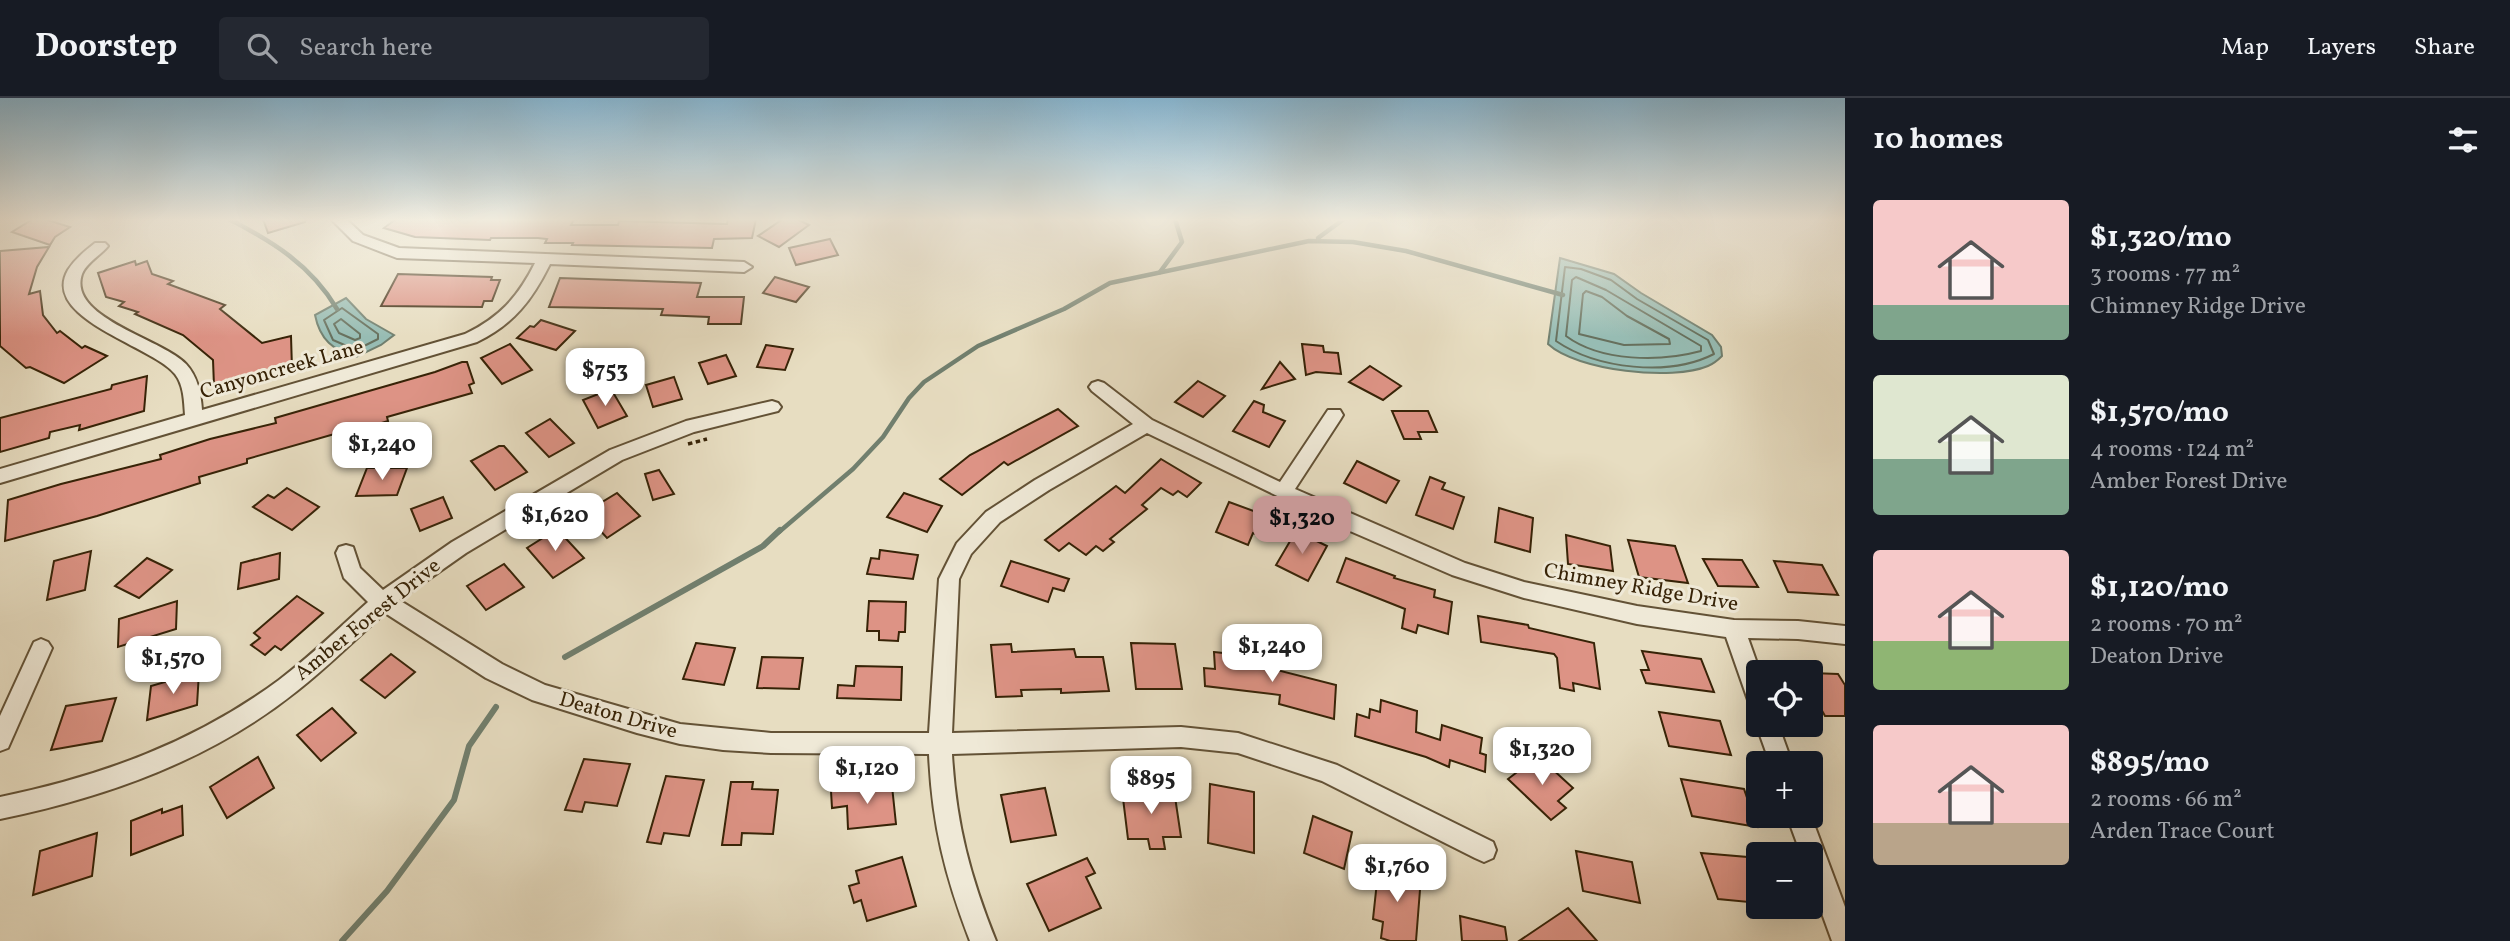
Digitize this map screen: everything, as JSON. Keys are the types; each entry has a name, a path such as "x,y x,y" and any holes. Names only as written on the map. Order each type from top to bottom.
{"street":[{"path":"89,258 73,275 75,298 88,314 101,323 158,350 178,365 191,391 194,419"},
{"path":"495,258 744,267"},
{"name":"Canyoncreek Lane","path":"0,476 471,338 489,330 514,312 524,301 544,261"},
{"name":"Chimney Ridge Drive","path":"1098,387 1146,425 1284,491 1404,547 1524,590 1588,606 1734,629 1798,630 1845,635"},
{"name":"Amber Forest Drive","path":"0,808 46,800 109,782 170,757 218,733 288,686 384,603 439,560 617,454 729,415 772,407"},
{"path":"1284,491 1334,415"},
{"path":"983,941 962,888 943,805 940,743 949,579 964,549 993,517 1042,485 1146,425"},
{"name":"Deaton Drive","path":"346,553 351,572 384,603 514,682 567,702 680,734 771,743 1005,744 1152,737 1238,743 1329,773 1484,850"},
{"path":"1734,629 1746,663"},
{"path":"0,741 41,649"},
{"path":"1803,828 1845,941"}],"water":[{"path":"1561,258 1614,274 1712,335 1721,347 1722,356 1710,365 1692,370 1650,373 1602,367 1580,361 1548,344"},
{"path":"346,298 366,319 394,335 381,345 356,357 334,347 320,331 315,315"}],"building":[{"path":"0,258 42,258 29,294 40,291 43,315 57,333 60,331 82,348 85,346 107,356 64,383 30,367 26,368 0,346"},
{"path":"793,258 824,258 796,265"},
{"path":"135,261 136,265 147,261 152,274 173,281 168,284 225,305 220,309 262,343 291,336 292,369 214,386 213,360 183,335 135,314 138,312 119,306 124,302 106,297 98,273"},
{"path":"398,274 492,277 491,280 500,280 492,301 484,301 482,307 381,306"},
{"path":"775,277 809,287 796,302 763,293"},
{"path":"560,278 701,283 697,297 744,297 741,324 708,324 709,317 661,315 663,309 549,307"},
{"path":"541,320 575,331 556,350 517,338"},
{"path":"510,344 532,370 502,384 481,358"},
{"path":"1302,344 1323,346 1324,352 1338,353 1341,374 1316,372 1306,375"},
{"path":"766,345 793,349 785,370 757,367"},
{"path":"726,355 736,376 708,384 699,363"},
{"path":"467,362 474,383 469,385 472,393 387,417 388,421 353,432 352,429 247,459 247,463 199,477 200,483 97,516 5,541 8,500 161,459 160,455 210,439 276,423 275,418"},
{"path":"1280,362 1295,379 1262,389"},
{"path":"1370,366 1401,386 1383,400 1349,382"},
{"path":"147,376 144,411 79,430 80,425 50,432 49,438 0,452 0,418 111,389 112,385"},
{"path":"674,377 682,399 653,407 646,385"},
{"path":"1198,381 1225,396 1203,417 1175,402"},
{"path":"611,389 627,416 598,428 583,400"},
{"path":"1254,401 1264,405 1263,412 1285,421 1269,447 1233,431"},
{"path":"1058,409 1078,426 1008,465 1004,462 962,495 940,479 970,455"},
{"path":"1392,411 1428,411 1437,432 1418,432 1421,439 1404,439"},
{"path":"550,419 574,443 549,457 526,433"},
{"path":"504,446 527,472 495,490 471,461"},
{"path":"1161,459 1201,483 1187,497 1178,491 1173,495 1161,488 1142,505 1147,509 1110,539 1114,542 1103,551 1096,546 1086,555 1069,543 1059,551 1045,540 1116,486 1125,493"},
{"path":"1357,461 1399,481 1386,503 1344,483"},
{"path":"367,468 407,468 397,495 356,496"},
{"path":"659,470 674,494 653,500 645,474"},
{"path":"1430,477 1445,483 1442,489 1464,497 1453,529 1416,515"},
{"path":"287,488 319,507 292,530 253,507 268,495 274,498"},
{"path":"617,493 640,516 607,538 584,513"},
{"path":"904,493 942,506 927,532 887,517"},
{"path":"443,497 452,518 420,531 411,509"},
{"path":"1229,502 1270,517 1262,536 1253,533 1248,545 1216,532"},
{"path":"1499,508 1533,518 1530,552 1495,542"},
{"path":"557,529 584,558 553,578 527,548"},
{"path":"1296,531 1327,546 1308,581 1276,565"},
{"path":"1566,535 1610,546 1613,571 1568,564"},
{"path":"1628,540 1675,546 1688,583 1639,577"},
{"path":"880,550 918,555 913,579 867,574 871,558 879,559"},
{"path":"91,551 85,590 47,600 54,561"},
{"path":"280,553 279,579 238,589 241,563"},
{"path":"147,558 172,570 139,598 115,586"},
{"path":"1346,558 1395,576 1394,578 1435,590 1434,597 1452,602 1448,634 1418,625 1416,633 1402,628 1405,609 1337,582"},
{"path":"1703,559 1742,560 1758,587 1718,586"},
{"path":"1011,561 1069,579 1064,591 1053,588 1048,602 1001,586"},
{"path":"1774,561 1822,565 1838,595 1788,592"},
{"path":"504,564 524,587 486,610 467,586"},
{"path":"297,596 323,613 281,650 275,646 265,655 251,645 260,638 254,633"},
{"path":"177,601 176,629 118,647 119,619"},
{"path":"869,601 906,602 905,632 899,632 898,641 879,640 879,631 867,631"},
{"path":"1478,616 1528,625 1529,628 1594,643 1600,689 1573,683 1574,691 1560,688 1557,658 1554,654 1481,642"},
{"path":"696,643 735,648 724,685 683,679"},
{"path":"1131,643 1175,644 1182,689 1136,689"},
{"path":"1011,644 1012,652 1074,649 1076,657 1103,657 1109,691 1061,693 1061,689 1021,690 1022,696 996,697 991,645"},
{"path":"1642,651 1701,659 1714,692 1646,683 1641,670 1649,670"},
{"path":"1214,652 1260,657 1261,666 1336,685 1334,719 1279,704 1280,695 1205,686 1204,668 1215,669"},
{"path":"391,654 415,672 385,698 361,680"},
{"path":"762,657 803,658 799,689 757,688"},
{"path":"856,666 902,667 901,700 837,698 838,685 854,686"},
{"path":"199,672 197,705 147,720 151,686"},
{"path":"1823,673 1838,674 1845,685 1845,716 1825,716"},
{"path":"116,698 102,741 51,750 66,706"},
{"path":"1381,700 1417,711 1416,732 1440,740 1442,725 1482,738 1480,753 1486,755 1485,772 1450,760 1449,767 1426,757 1355,736 1357,714 1369,718 1370,709 1380,712"},
{"path":"332,708 356,733 321,761 297,735"},
{"path":"1659,712 1720,721 1731,755 1669,746"},
{"path":"1538,756 1573,788 1558,801 1566,808 1551,820 1508,779"},
{"path":"258,757 274,788 227,818 210,787"},
{"path":"584,759 630,764 617,806 585,802 582,812 565,810"},
{"path":"666,776 704,780 689,836 664,833 661,844 647,842"},
{"path":"1681,779 1744,789 1746,825 1692,816"},
{"path":"731,782 753,782 752,789 778,790 773,834 742,833 741,845 722,845"},
{"path":"1210,784 1254,792 1254,853 1208,843"},
{"path":"892,786 896,824 848,829 847,806 832,808 831,791"},
{"path":"1045,788 1056,835 1011,842 1001,795"},
{"path":"1122,790 1174,790 1181,837 1163,837 1165,849 1150,849 1148,839 1128,839"},
{"path":"182,806 183,835 131,855 131,821 162,809 162,813"},
{"path":"1313,816 1352,832 1344,869 1304,853"},
{"path":"97,833 92,876 33,895 40,851"},
{"path":"1576,851 1632,862 1640,903 1583,891"},
{"path":"1701,853 1746,857 1746,902 1718,899"},
{"path":"902,857 916,906 867,921 861,900 854,903 849,886 859,883 856,871"},
{"path":"1087,858 1095,873 1086,877 1101,908 1049,931 1027,884"},
{"path":"1379,863 1421,877 1416,941 1390,941 1381,938 1383,922 1373,919"},
{"path":"1568,908 1597,941 1519,941"},
{"path":"1460,916 1505,927 1507,941 1462,941"}],"waterway":[{"path":"293,258 327,293 337,309"},
{"path":"1160,272 1170,258"},
{"path":"779,532 853,469 883,437 909,398 924,382 978,346 1064,309 1110,283 1227,258"},
{"path":"1432,258 1563,295"},
{"path":"565,657 763,546 780,530"},
{"path":"342,941 387,891 454,800 469,746 496,707"}]}
